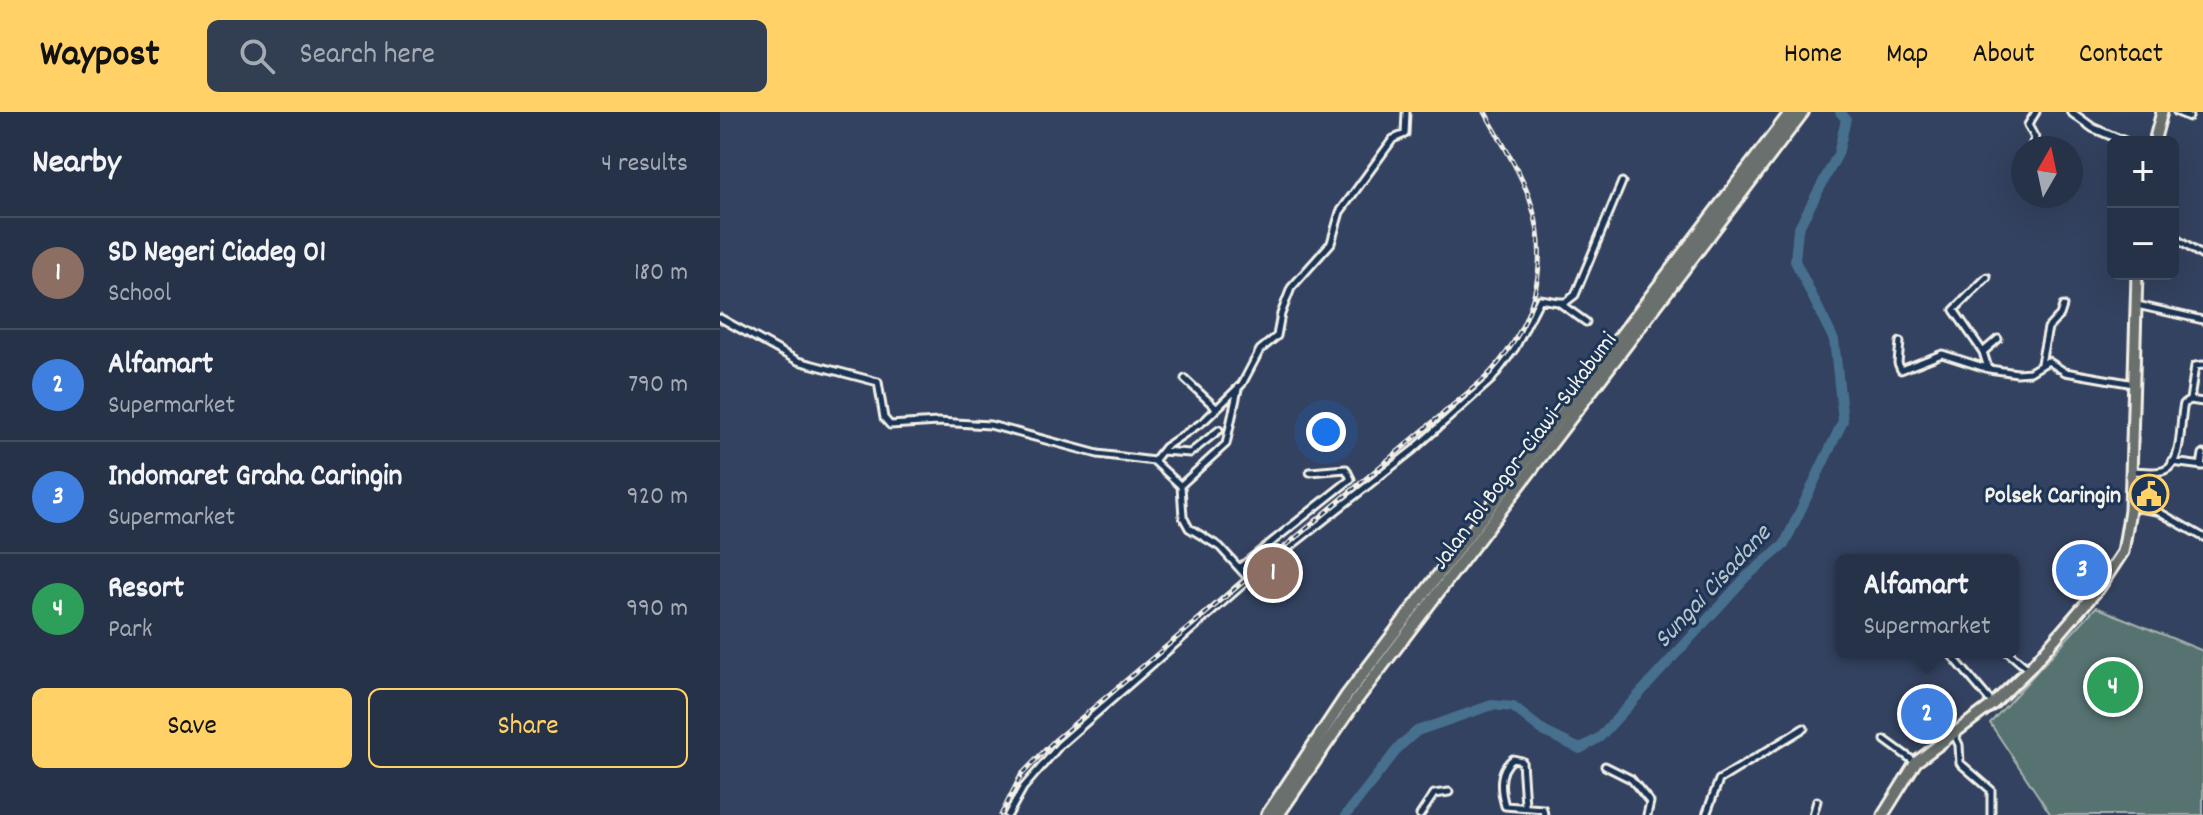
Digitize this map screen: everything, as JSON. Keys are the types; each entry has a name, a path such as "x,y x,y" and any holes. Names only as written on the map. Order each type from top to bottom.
{"highway":[{"name":"Jalan Tol Bogor–Ciawi–Sukabumi","path":"1278,815 1355,702 1764,154 1791,112"},
{"name":"Jalan Tol Bogor–Ciawi–Sukabumi","path":"1267,815 1347,695 1764,154 1803,112"},
{"path":"2156,136 2162,112"},
{"path":"1883,815 1916,762 1993,704 2029,669 2111,574 2126,542 2130,507 2137,280"}],"street":[{"path":"1154,461 1161,451 1216,408 1247,378 1260,350 1277,336 1291,288 1332,241 1335,221 1342,208 1393,139 1405,134 1406,112"},
{"path":"2034,136 2028,125 2036,112"},
{"path":"2071,112 2093,128 2112,136"},
{"path":"2177,112 2189,117"},
{"path":"1008,815 1023,788 1060,745 1249,579 1413,450 1491,380 1521,339 1538,300 1566,302 1575,295 1622,182"},
{"path":"2179,241 2203,256"},
{"path":"1987,277 1954,310 1983,352 1989,369"},
{"path":"1558,302 1586,322"},
{"path":"2137,305 2203,320"},
{"path":"2041,363 2048,328 2060,315 2063,306"},
{"path":"720,318 798,361 878,382 884,418 890,425 930,422 986,425 1098,454 1154,461 1181,486 1183,517 1189,528 1196,536 1217,544 1249,579"},
{"path":"1983,352 1998,339"},
{"path":"1900,342 1898,363 1901,370 1942,354 1989,369 2022,374 2041,363 2050,362 2068,373 2135,384"},
{"path":"2132,471 2162,471 2172,462 2183,406 2190,400 2195,366 2203,365"},
{"path":"1185,379 1216,408"},
{"path":"1181,486 1226,444 1238,388"},
{"path":"2190,400 2203,402"},
{"path":"1161,451 1190,453 1219,430"},
{"path":"2172,462 2202,466 2203,454"},
{"path":"1239,568 1351,479 1346,469 1310,472"},
{"path":"2130,507 2157,511 2203,537"},
{"path":"1954,658 1993,704"},
{"path":"2015,658 2029,669"},
{"path":"1706,815 1719,780 1804,728"},
{"path":"1953,732 1959,745 1961,765 1991,790 1991,815"},
{"path":"1885,740 1916,762"},
{"path":"1953,763 1959,758"},
{"path":"1525,805 1525,769 1522,761 1513,759 1503,772 1503,800 1509,807 1539,807 1544,815"},
{"path":"1605,766 1634,782 1650,802 1647,815"},
{"path":"1420,815 1434,794 1449,792"},
{"path":"1813,815 1817,801"}],"green space":[{"path":"2096,607 2203,651 2203,815 2051,815 1990,723"}],"waterway":[{"name":"Sungai Cisadane","path":"1346,815 1400,746 1417,731 1492,705 1513,707 1545,732 1580,749 1600,737 1746,577 1784,545 1843,421 1834,340 1795,261 1798,229 1838,154 1846,119 1840,112"}],"railway":[{"path":"1001,815 1021,775 1054,741 1483,380 1513,342 1533,300 1538,277 1538,230 1523,182 1485,112"}],"place":[{"name":"Polsek Caringin","path":"2149,494"},
{"name":"Indomaret Graha Caringin","path":"2082,570"},
{"name":"SD Negeri Ciadeg 01","path":"1273,573"},
{"name":"Resort","path":"2113,687"},
{"name":"Alfamart","path":"1927,714"}]}
